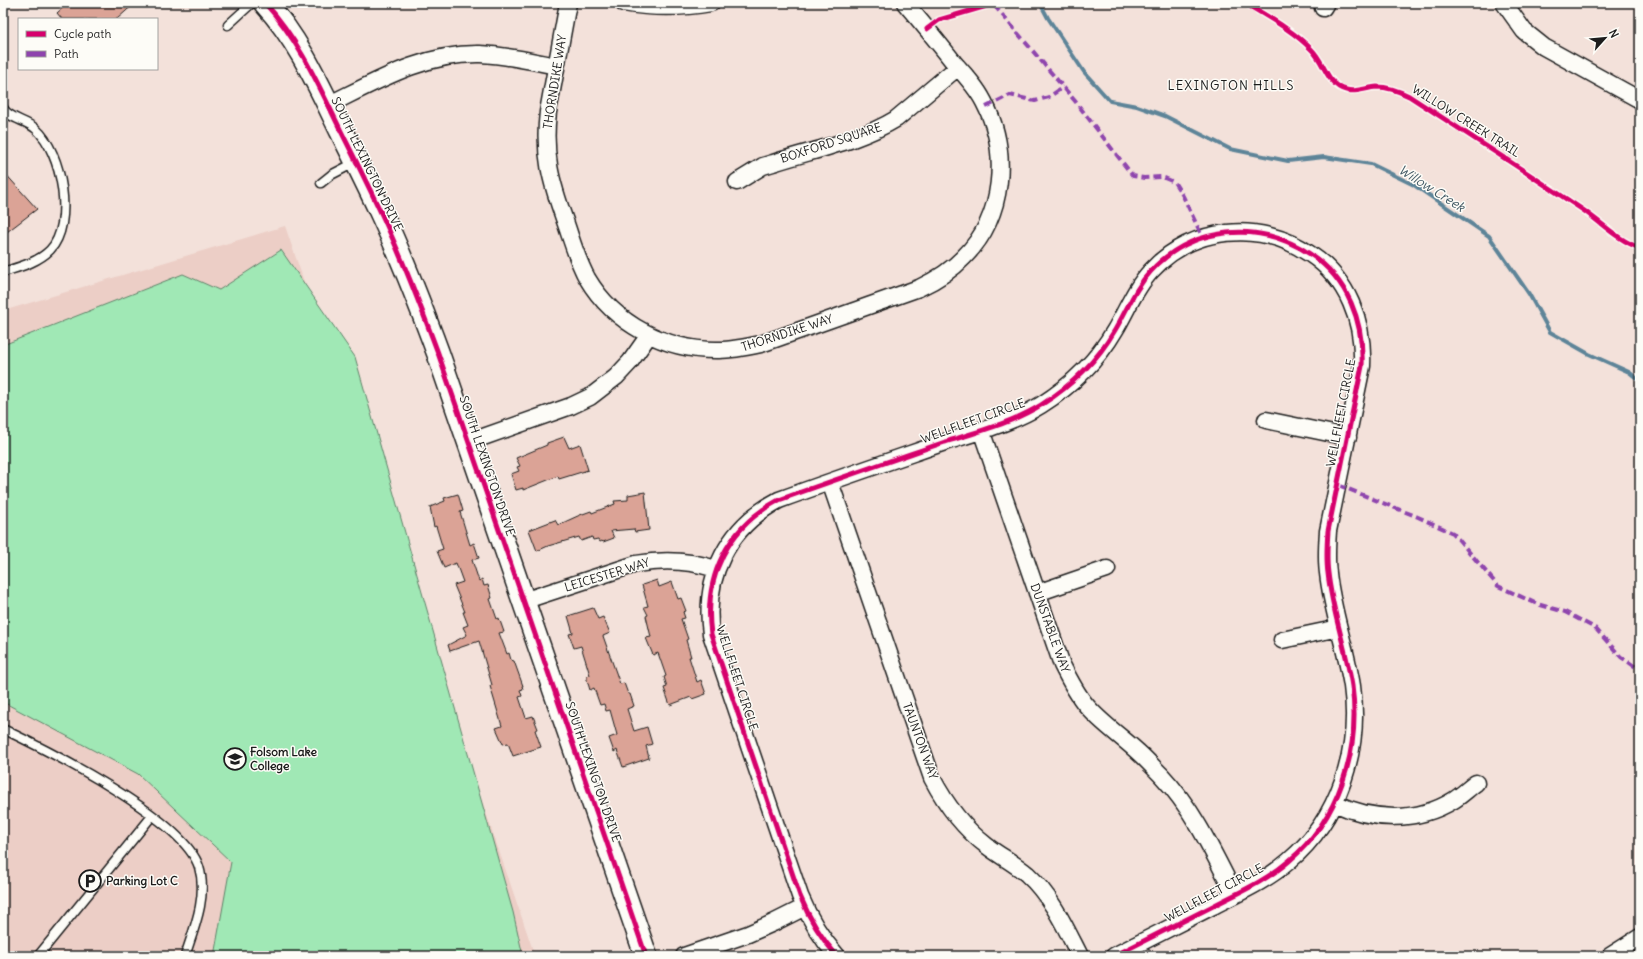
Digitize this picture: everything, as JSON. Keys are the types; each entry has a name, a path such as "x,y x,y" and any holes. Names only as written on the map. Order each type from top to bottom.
{"street":[{"name":"SOUTH LEXINGTON DRIVE","path":"265,3 295,42 328,105 382,216 412,284 646,956"},
{"name":"THORNDIKE WAY","path":"568,3 546,130 547,158 555,194 578,260 588,279 600,296 614,311 630,324 649,335 679,346 699,350 741,348 761,344 919,288 936,280 965,257 986,226 998,191 1000,173 999,148 992,118 984,101 974,86 905,3"},
{"path":"623,3 658,7 684,7 711,3"},
{"path":"1504,3 1524,31 1544,47 1640,100"},
{"path":"328,105 401,69 440,57 480,54 500,55 556,66"},
{"name":"BOXFORD SQUARE","path":"737,182 763,166 862,136 885,126 896,119 958,68"},
{"name":"WELLFLEET CIRCLE","path":"837,956 827,945 804,907 714,646 709,621 710,596 716,569 731,541 758,513 779,500 1020,416 1039,406 1074,381 1103,348 1142,282 1159,263 1169,255 1179,248 1215,234 1240,232 1266,234 1301,248 1312,255 1331,272 1346,292 1360,328 1362,366 1328,531 1326,553 1328,575 1352,685 1354,705 1353,735 1348,765 1334,803 1317,831 1290,861 1266,879 1114,956"},
{"path":"468,442 571,406 590,396 616,378 630,362 649,335"},
{"path":"1266,420 1348,437"},
{"name":"DUNSTABLE WAY","path":"981,430 1062,665 1073,686 1096,715 1139,752 1163,777 1184,804 1203,833 1235,895"},
{"name":"TAUNTON WAY","path":"830,482 932,778 942,798 955,816 971,833 988,847 1009,860 1043,891 1056,910 1080,956"},
{"name":"LEICESTER WAY","path":"523,602 636,564 654,560 690,562 716,569"},
{"path":"1037,593 1107,569"},
{"path":"1282,640 1339,628"},
{"path":"1334,803 1351,811 1370,816 1408,816 1420,814 1444,805 1456,799 1476,783"},
{"path":"684,956 748,934 804,907"},
{"path":"1610,956 1640,937"}],"lane":[{"path":"228,25 252,3"},
{"path":"3,108 6,114 36,129 46,142 54,155 60,174 63,202 60,232 50,250 32,263 3,272"},
{"path":"321,183 331,175 356,162"},
{"path":"3,729 47,751 109,786 152,816 180,839 191,851 199,867 202,882 198,913 185,956"},
{"path":"38,956 152,816"}],"shaded area":[{"name":"Folsom Lake College","path":"285,226 535,956 3,956 3,311"}],"green space":[{"name":"Folsom Lake College","path":"281,250 355,357 513,912 523,956 214,956 231,862 138,774 3,702 3,345 183,274 219,290"}],"building":[{"path":"68,3 135,3 118,18 61,18 57,13"},
{"path":"3,171 37,209 3,235"},
{"path":"564,437 569,448 580,444 588,470 559,479 558,476 523,490 523,488 516,490 511,474 519,471 517,467 520,466 516,458 547,445 547,443"},
{"path":"645,492 649,530 635,532 634,529 611,531 614,538 603,542 600,542 598,539 593,540 592,537 581,541 579,537 548,546 537,551 529,530 555,520 558,525 580,515 591,511 592,513 615,504 614,501 628,500 628,495"},
{"path":"458,494 463,511 460,512 470,545 474,543 479,558 472,560 479,581 482,579 484,586 488,585 492,598 490,599 497,619 499,618 504,632 499,633 507,654 509,653 511,660 514,661 523,686 523,689 520,690 522,696 519,697 526,718 533,716 538,729 535,730 541,747 513,756 508,743 503,744 496,728 502,726 479,641 450,651 448,645 467,635 463,627 468,625 463,612 465,612 454,585 463,582 456,563 444,568 437,551 443,549 436,526 434,527 430,507 445,501 444,498"},
{"path":"657,580 659,587 672,582 678,599 681,598 686,611 683,612 685,618 681,619 688,639 686,640 691,657 689,657 697,682 701,680 706,694 692,699 691,697 670,705 664,688 667,687 664,677 666,676 658,653 653,655 646,638 651,637 646,616 648,615 644,607 648,606 642,585"},
{"path":"593,608 598,619 603,617 610,633 603,636 620,684 624,683 634,706 627,709 634,731 647,727 652,744 646,746 649,758 623,767 617,750 614,752 609,738 617,735 610,710 606,711 604,704 600,705 594,688 590,690 587,676 590,675 581,646 574,648 569,634 573,633 568,616"}],"waterway":[{"name":"Willow Creek","path":"1040,3 1048,18 1084,72 1110,101 1137,106 1165,116 1230,149 1288,161 1324,157 1371,164 1414,185 1489,236 1529,294 1550,332 1589,354 1629,372 1640,381"}],"marked path":[{"path":"994,5 1075,101 1133,176 1144,178 1162,177 1174,182 1183,196 1203,238"},
{"path":"986,107 1010,95 1035,101 1049,97 1063,87"},
{"path":"1338,485 1418,517 1453,533 1498,586 1537,604 1565,612 1595,628 1621,657 1640,670"}],"cycle path":[{"path":"265,3 288,32 308,64 377,204 412,284 438,353 646,956"},
{"path":"927,29 939,20 997,3"},
{"name":"WILLOW CREEK TRAIL","path":"1245,3 1305,43 1316,54 1328,75 1339,87 1348,91 1377,87 1386,88 1409,96 1580,208 1616,235 1640,248"},
{"path":"837,956 816,928 800,896 711,634 711,592 723,555 733,539 746,524 761,511 779,500 945,442 982,431 1018,417 1052,398 1073,381 1100,352 1115,330 1140,285 1151,271 1168,256 1186,245 1206,237 1227,233 1249,233 1270,236 1290,243 1310,254 1323,264 1344,289 1351,303 1360,333 1362,366 1328,531 1327,552 1327,568 1330,587 1352,686 1354,710 1353,734 1349,758 1343,782 1321,825 1306,844 1289,861 1271,875 1252,886 1114,956"}],"place":[{"name":"Folsom Lake College","path":"235,759"},
{"name":"Parking Lot C","path":"90,881"}],"district":[{"name":"LEXINGTON HILLS","path":"1231,85"}]}
